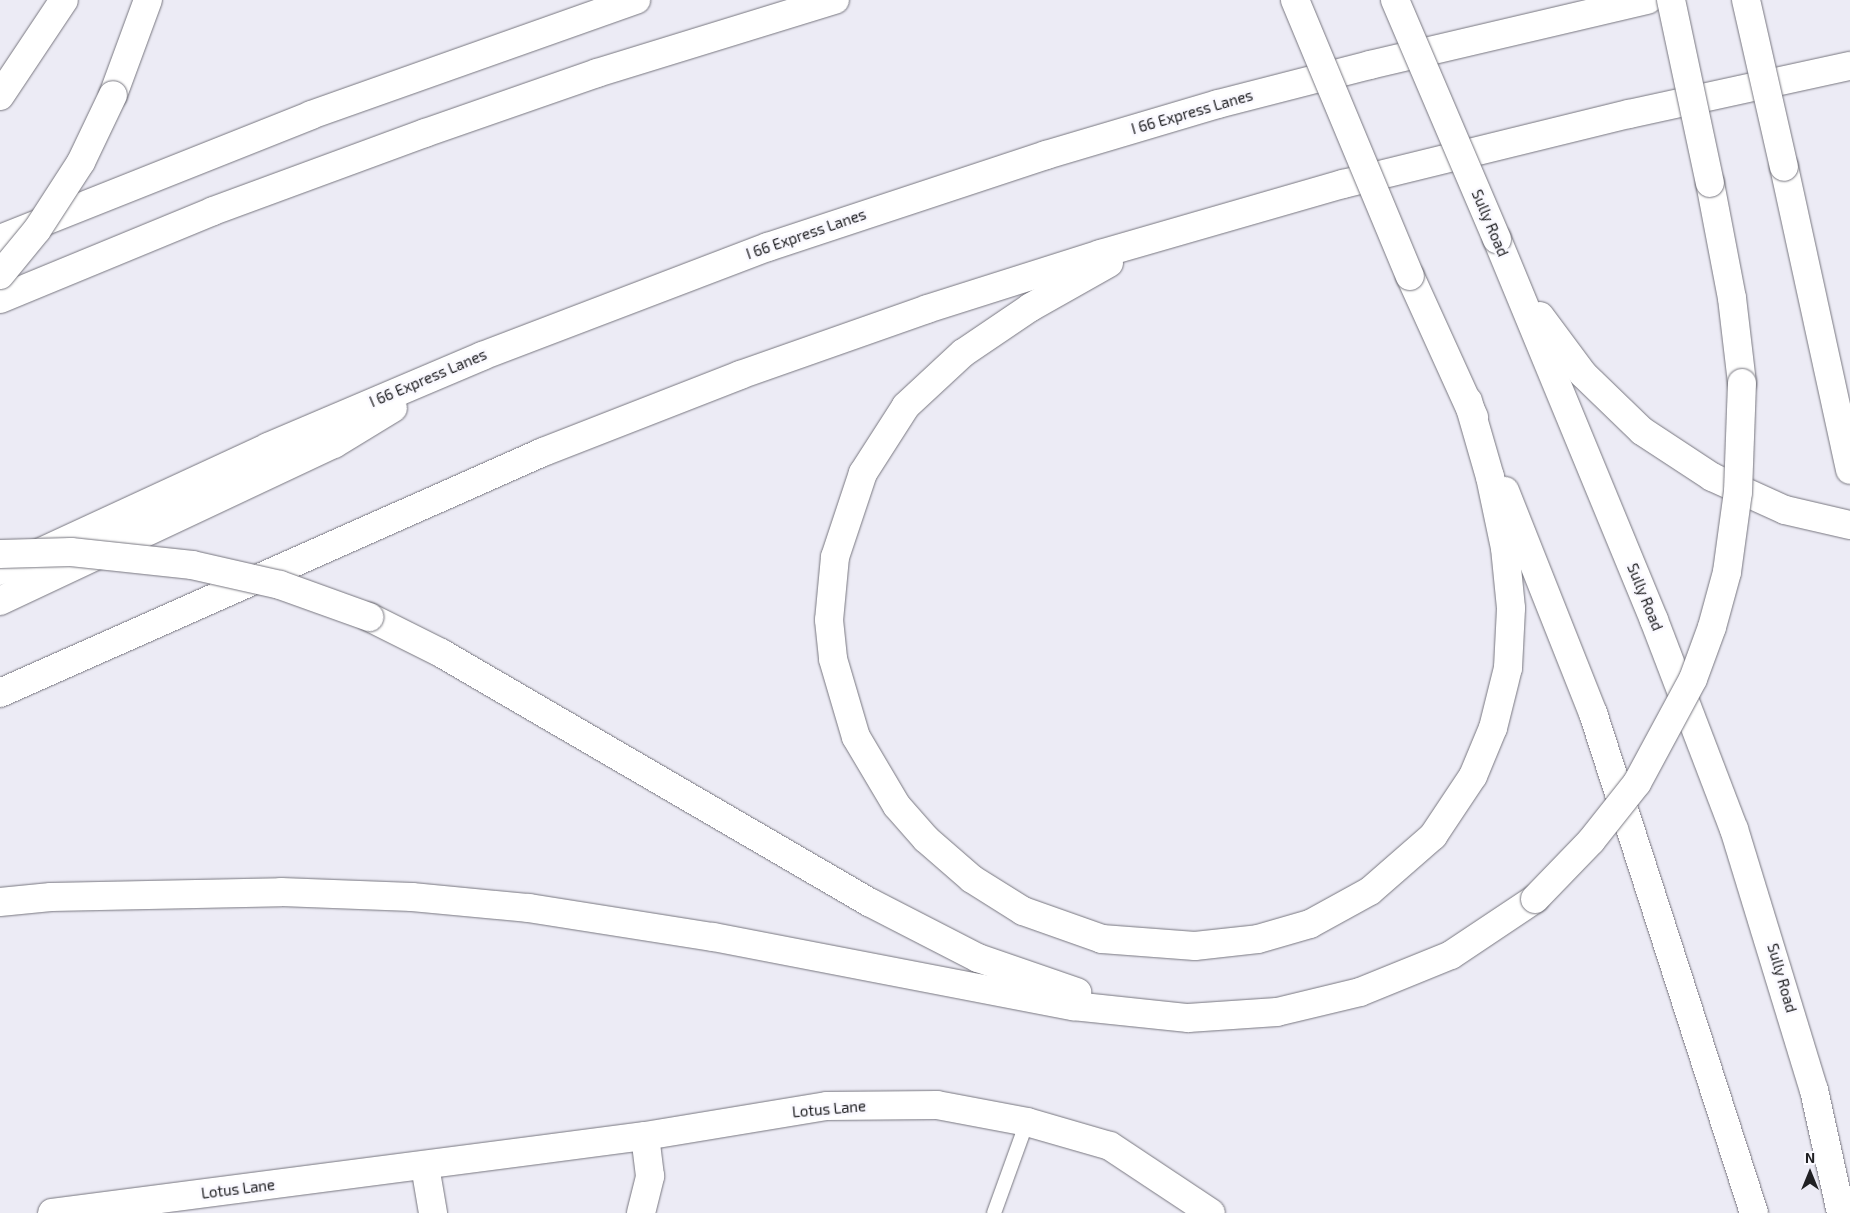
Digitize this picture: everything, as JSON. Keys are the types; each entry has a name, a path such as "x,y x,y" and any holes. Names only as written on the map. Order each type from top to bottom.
{"main road":[{"path":"0,96 64,0"},
{"path":"0,275 37,230 81,162 113,95 148,0"},
{"path":"0,240 239,142 636,0"},
{"path":"0,299 213,211 434,129 597,73 835,0"},
{"path":"1295,0 1410,276 1468,402 1540,575 1593,713 1754,1213"},
{"name":"Sully Road","path":"1395,0 1497,239 1658,629 1734,829 1814,1090 1841,1213"},
{"name":"I 66 Express Lanes","path":"0,570 259,451 482,356 759,251 1129,129 1370,65 1648,0"},
{"path":"0,902 61,896 281,892 412,897 530,908 713,937 1073,1006 1188,1018 1277,1012 1360,992 1451,954 1535,898 1591,841 1631,790 1660,744 1693,678 1712,627 1728,564 1739,484 1742,383 1732,298 1710,183 1671,0"},
{"path":"1746,0 1850,470"},
{"path":"0,693 453,490 633,416 927,309 1191,226 1499,144 1850,66"},
{"path":"1191,226 1104,265 1031,307 963,353 906,406 863,473 834,557 829,620 833,659 856,737 897,806 926,839 972,879 1016,907 1102,939 1195,946 1258,939 1310,924 1370,891 1433,836 1473,776 1493,728 1508,668 1511,608 1505,548 1490,477 1468,402"},
{"path":"1497,239 1534,308 1583,374 1642,431 1712,477 1785,510 1850,525"},
{"path":"0,601 334,444 482,356"},
{"path":"0,554 71,552 192,565 280,586 369,617 441,652 834,882 938,939 978,958 1041,981 1103,999 1188,1018"},
{"name":"Lotus Lane","path":"52,1213 645,1136 827,1106 937,1105 1027,1122 1110,1146 1211,1213"},
{"path":"641,1213 650,1176 645,1136"},
{"path":"425,1166 433,1213"}],"lane":[{"path":"994,1213 1027,1122"}]}
